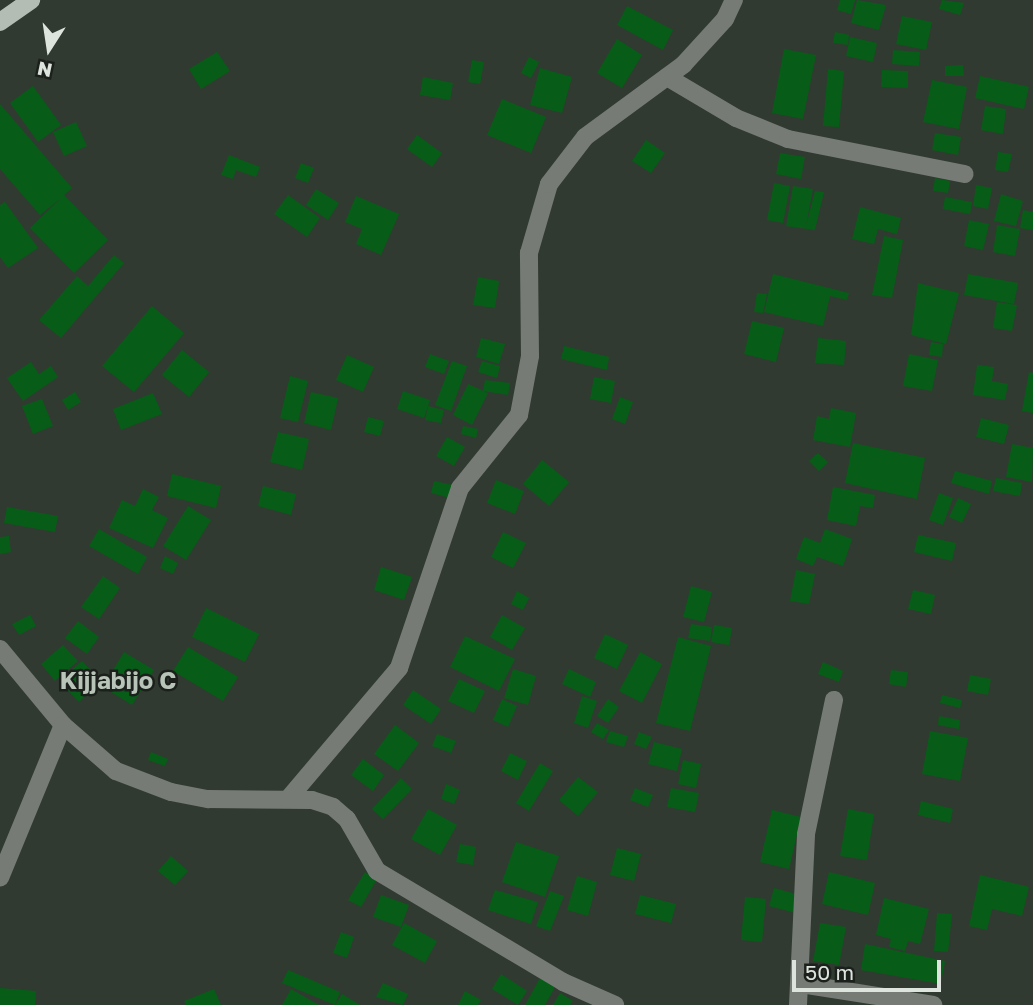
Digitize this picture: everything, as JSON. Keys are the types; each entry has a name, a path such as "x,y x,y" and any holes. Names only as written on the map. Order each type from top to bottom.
{"main road":[{"path":"0,22 31,0"}],"street":[{"path":"288,799 399,668 460,488 519,415 530,356 529,253 549,184 585,137 667,77 725,19 734,0"},
{"path":"667,77 708,104 788,139 965,174"},
{"path":"0,649 63,725 116,771 151,786 208,799 288,799 333,807 347,819 377,871 563,982 615,1005"},
{"path":"798,1005 802,984 806,834 834,700"},
{"path":"0,878 63,725"},
{"path":"802,984 933,1005"}],"building":[{"path":"840,0 855,0 851,14 837,10"},
{"path":"857,0 886,5 879,30 851,23"},
{"path":"942,0 964,3 960,15 939,9"},
{"path":"627,6 673,30 663,50 617,25"},
{"path":"902,16 932,22 926,50 896,44"},
{"path":"835,32 849,35 848,45 833,43"},
{"path":"850,37 877,43 873,62 846,56"},
{"path":"617,39 642,55 622,88 597,73"},
{"path":"784,49 816,55 803,119 772,113"},
{"path":"893,50 920,52 919,66 892,64"},
{"path":"217,52 230,71 201,89 189,69"},
{"path":"529,57 539,62 531,78 521,73"},
{"path":"472,60 484,62 480,84 468,82"},
{"path":"963,65 964,76 945,76 945,66"},
{"path":"540,68 572,77 562,113 530,105"},
{"path":"828,69 844,71 839,127 823,126"},
{"path":"882,70 908,71 908,88 881,87"},
{"path":"980,76 1029,87 1024,109 975,98"},
{"path":"423,77 453,83 450,100 420,95"},
{"path":"932,80 967,87 959,129 923,122"},
{"path":"33,86 61,125 38,142 10,103"},
{"path":"502,99 546,117 531,153 487,135"},
{"path":"0,104 72,188 64,195 108,240 74,273 30,228 61,198 40,215 0,169"},
{"path":"985,106 1006,109 1003,134 981,130"},
{"path":"76,122 87,146 64,156 53,132"},
{"path":"935,133 961,137 958,155 932,150"},
{"path":"417,135 442,153 432,167 407,149"},
{"path":"646,140 665,153 651,173 632,161"},
{"path":"998,152 1012,154 1008,172 995,170"},
{"path":"780,153 805,157 801,179 776,174"},
{"path":"229,155 260,167 256,177 236,170 233,179 221,175"},
{"path":"301,163 314,168 308,183 295,178"},
{"path":"935,178 950,181 948,193 933,191"},
{"path":"774,183 790,186 783,223 767,220"},
{"path":"976,185 992,188 988,209 973,206"},
{"path":"793,186 813,189 806,226 815,191 824,192 815,230 786,226"},
{"path":"316,189 339,203 328,220 306,205"},
{"path":"1001,194 1023,201 1016,226 994,221"},
{"path":"288,195 320,218 307,237 274,214"},
{"path":"356,196 399,214 381,255 356,244 362,229 345,222"},
{"path":"945,197 972,202 970,214 943,209"},
{"path":"5,202 38,248 8,268 0,257 0,205"},
{"path":"860,207 901,218 897,234 878,229 874,244 852,239"},
{"path":"1023,210 1033,212 1033,230 1020,228"},
{"path":"969,220 989,224 983,250 964,246"},
{"path":"997,225 1020,229 1015,256 993,252"},
{"path":"884,236 903,240 892,298 872,295"},
{"path":"114,255 124,263 61,338 39,320 77,276 88,286"},
{"path":"773,274 849,293 847,300 830,296 823,326 764,312"},
{"path":"968,274 1018,283 1014,304 964,295"},
{"path":"478,277 499,281 495,308 473,305"},
{"path":"918,283 959,293 946,344 911,335"},
{"path":"757,293 767,294 763,313 754,312"},
{"path":"997,302 1017,305 1012,331 993,328"},
{"path":"152,306 184,333 134,392 102,366"},
{"path":"752,321 784,328 776,362 744,354"},
{"path":"481,338 505,344 499,364 476,357"},
{"path":"818,338 846,341 844,365 815,363"},
{"path":"931,342 943,344 942,357 929,355"},
{"path":"564,346 609,357 607,370 561,359"},
{"path":"182,350 209,372 189,397 162,375"},
{"path":"430,354 449,361 444,374 425,367"},
{"path":"909,354 938,360 932,391 903,386"},
{"path":"347,355 374,367 363,392 336,380"},
{"path":"452,361 467,366 451,411 435,405"},
{"path":"482,361 500,366 497,378 478,372"},
{"path":"31,362 39,374 51,366 58,377 23,401 7,378"},
{"path":"977,365 994,367 992,381 1008,384 1005,400 973,395"},
{"path":"1029,372 1033,373 1033,413 1022,411"},
{"path":"290,376 308,381 298,422 280,418"},
{"path":"594,377 615,381 611,403 590,399"},
{"path":"485,380 510,383 508,395 483,391"},
{"path":"468,384 488,393 472,425 453,415"},
{"path":"403,391 430,400 424,418 397,409"},
{"path":"75,392 81,402 68,410 62,400"},
{"path":"311,392 338,398 331,430 304,423"},
{"path":"153,393 162,414 121,430 113,409"},
{"path":"620,397 633,402 625,424 612,419"},
{"path":"42,399 53,426 33,434 22,406"},
{"path":"428,406 444,410 441,423 425,420"},
{"path":"831,408 856,413 850,447 813,440 817,416 829,419"},
{"path":"368,417 384,421 380,436 364,432"},
{"path":"981,418 1009,425 1004,444 976,437"},
{"path":"463,426 478,429 476,438 461,434"},
{"path":"278,432 309,439 302,470 270,462"},
{"path":"447,437 465,447 454,466 436,456"},
{"path":"853,443 925,458 917,499 845,483"},
{"path":"1012,444 1033,448 1032,482 1006,477"},
{"path":"818,453 828,462 819,471 809,461"},
{"path":"542,460 569,482 549,506 523,484"},
{"path":"955,471 992,481 989,494 951,483"},
{"path":"172,474 221,486 216,508 167,496"},
{"path":"996,478 1022,483 1020,496 993,491"},
{"path":"496,480 524,491 515,514 487,503"},
{"path":"434,481 453,485 450,498 431,493"},
{"path":"263,486 296,494 291,515 258,506"},
{"path":"833,487 875,495 873,508 860,506 856,526 827,520"},
{"path":"143,489 159,497 152,510 168,518 153,548 109,528 122,500 135,506"},
{"path":"939,493 953,498 943,525 929,520"},
{"path":"958,498 971,504 962,523 949,517"},
{"path":"188,506 211,520 186,560 163,546"},
{"path":"7,507 58,516 55,532 4,523"},
{"path":"99,529 147,557 138,574 89,546"},
{"path":"825,529 852,539 843,566 817,557 813,566 796,559 804,537 820,543"},
{"path":"503,532 526,543 513,568 491,557"},
{"path":"918,535 956,543 952,561 914,552"},
{"path":"9,536 11,552 0,554 0,537"},
{"path":"165,556 178,563 173,574 160,568"},
{"path":"381,567 412,577 404,600 374,590"},
{"path":"796,570 815,574 809,604 790,601"},
{"path":"103,576 120,588 99,619 81,607"},
{"path":"691,586 712,592 704,622 683,617"},
{"path":"913,590 935,595 931,614 908,609"},
{"path":"517,591 529,598 523,610 511,604"},
{"path":"206,608 259,634 245,662 192,637"},
{"path":"30,615 36,626 19,635 12,624"},
{"path":"502,615 525,628 512,650 490,637"},
{"path":"78,621 99,637 87,654 65,638"},
{"path":"691,624 712,627 710,641 688,638"},
{"path":"714,625 732,628 729,645 711,642"},
{"path":"605,634 628,645 617,669 594,658"},
{"path":"465,636 515,659 499,691 450,667"},
{"path":"678,637 711,646 690,731 656,723"},
{"path":"63,645 78,661 55,681 41,664"},
{"path":"188,647 238,677 223,701 173,671"},
{"path":"124,652 154,670 132,705 103,687"},
{"path":"640,652 662,664 642,703 619,691"},
{"path":"82,661 101,681 79,702 59,681"},
{"path":"823,662 843,671 839,682 818,674"},
{"path":"513,669 536,676 528,705 504,698"},
{"path":"569,669 596,682 590,697 562,684"},
{"path":"891,670 908,672 906,687 889,684"},
{"path":"970,675 991,679 988,695 967,691"},
{"path":"459,679 485,691 474,713 448,701"},
{"path":"413,690 441,709 431,724 403,705"},
{"path":"942,695 962,700 960,708 940,703"},
{"path":"582,696 597,701 588,728 574,723"},
{"path":"502,699 517,706 508,727 493,720"},
{"path":"608,699 619,707 608,723 597,716"},
{"path":"939,716 960,720 959,729 938,725"},
{"path":"597,723 609,730 603,739 591,732"},
{"path":"395,725 419,743 398,771 374,754"},
{"path":"610,731 628,736 624,747 606,742"},
{"path":"930,731 968,738 960,781 922,774"},
{"path":"639,732 652,737 646,749 634,744"},
{"path":"437,734 456,741 451,753 432,746"},
{"path":"654,742 682,749 677,771 648,764"},
{"path":"151,752 168,759 165,766 148,760"},
{"path":"510,753 527,761 518,780 501,771"},
{"path":"363,759 384,775 373,791 351,775"},
{"path":"683,760 701,764 696,788 678,784"},
{"path":"540,763 553,771 529,811 516,803"},
{"path":"578,777 598,792 578,816 559,800"},
{"path":"401,778 412,789 383,819 372,809"},
{"path":"446,784 460,790 454,804 441,799"},
{"path":"635,788 653,795 648,807 630,800"},
{"path":"671,788 699,793 695,812 667,807"},
{"path":"921,801 953,809 950,823 918,815"},
{"path":"428,809 457,825 440,855 411,839"},
{"path":"848,809 874,814 867,860 840,856"},
{"path":"772,810 801,817 789,869 760,862"},
{"path":"516,842 559,856 545,897 502,882"},
{"path":"460,844 476,847 473,865 456,862"},
{"path":"617,848 641,854 634,881 610,875"},
{"path":"171,856 188,871 175,885 158,871"},
{"path":"365,872 377,879 361,907 348,900"},
{"path":"829,872 875,883 868,915 822,904"},
{"path":"980,875 1029,887 1022,916 992,909 987,930 969,926"},
{"path":"577,876 597,882 588,916 567,910"},
{"path":"774,888 804,896 799,914 769,906"},
{"path":"495,890 538,902 531,924 488,910"},
{"path":"550,891 564,896 550,931 536,926"},
{"path":"381,895 409,905 401,927 373,917"},
{"path":"640,895 676,904 671,923 635,914"},
{"path":"745,897 766,899 762,942 741,940"},
{"path":"884,898 929,909 920,944 908,941 905,951 889,947 891,939 876,935"},
{"path":"937,913 952,914 948,952 934,951"},
{"path":"404,923 437,941 425,963 392,945"},
{"path":"820,923 846,927 839,965 813,961"},
{"path":"341,932 354,937 347,958 333,953"},
{"path":"865,944 945,961 941,984 861,970"},
{"path":"288,970 340,992 335,1005 282,983"},
{"path":"501,974 527,991 518,1005 492,989"},
{"path":"540,978 555,987 545,1005 525,1005"},
{"path":"383,983 408,994 403,1005 376,997"},
{"path":"0,988 36,991 35,1005 0,1005"},
{"path":"214,989 221,1005 186,1005 184,1001"},
{"path":"291,989 319,1005 282,1005"},
{"path":"465,991 481,1000 478,1005 458,1005"},
{"path":"560,993 573,1001 570,1005 553,1005"},
{"path":"342,994 360,1005 335,1005"}],"district":[{"name":"Kijjabijo C","path":"118,680"}]}
